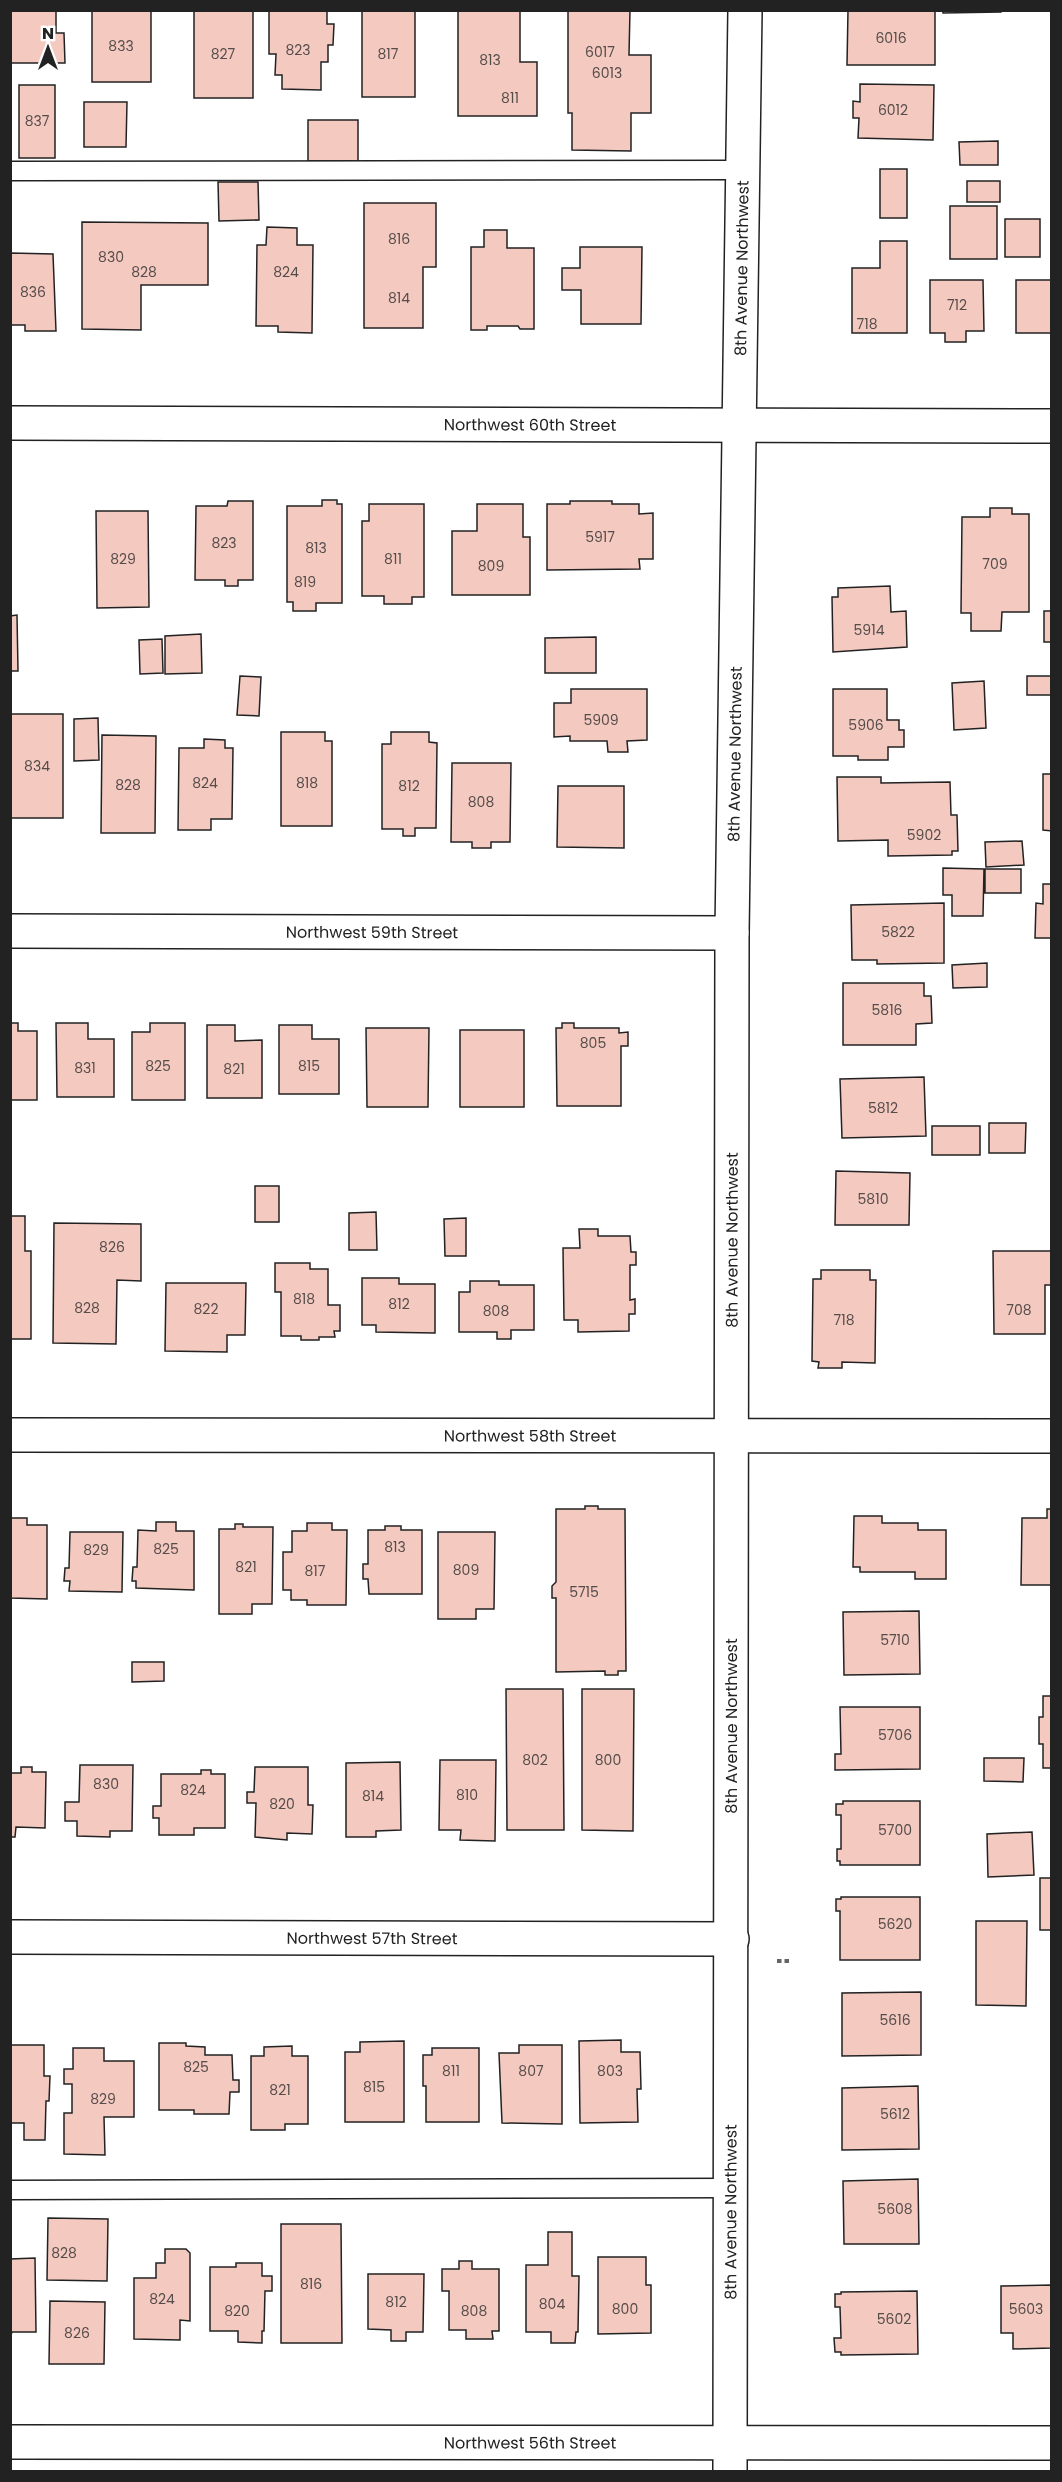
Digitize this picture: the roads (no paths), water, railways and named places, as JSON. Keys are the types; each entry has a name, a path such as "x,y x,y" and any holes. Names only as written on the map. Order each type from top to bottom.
{"street":[{"name":"8th Avenue Northwest","path":"730,2457 732,933 737,424 745,10"},
{"name":"Northwest 60th Street","path":"10,423 1052,426"},
{"name":"Northwest 59th Street","path":"10,931 732,933"},
{"name":"Northwest 58th Street","path":"10,1435 1052,1436"},
{"name":"Northwest 57th Street","path":"10,1937 732,1939"},
{"name":"Northwest 56th Street","path":"10,2442 730,2457 1052,2443"}],"lane":[{"path":"10,171 742,170"},
{"path":"10,2190 731,2188"}]}
